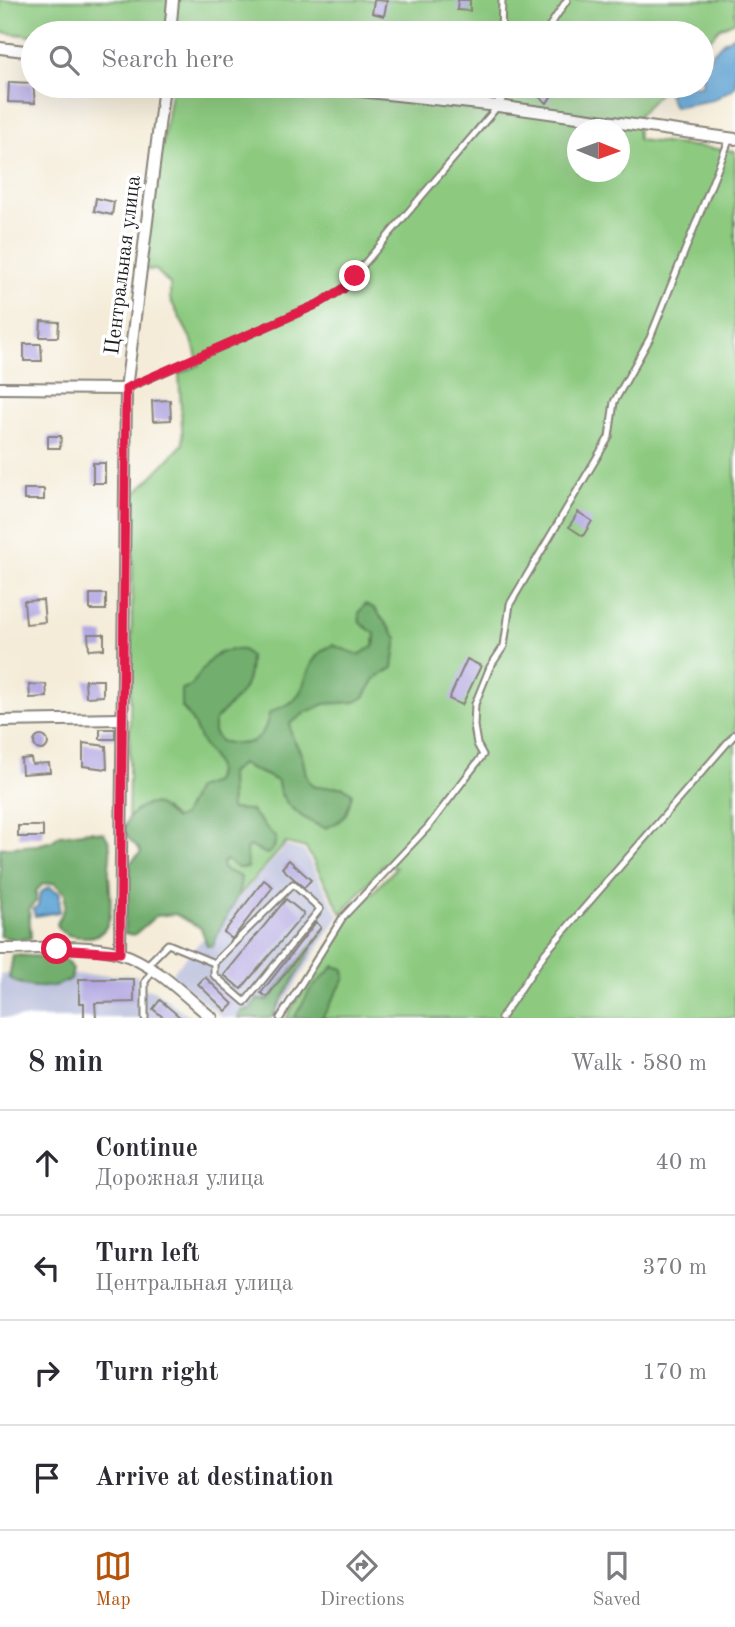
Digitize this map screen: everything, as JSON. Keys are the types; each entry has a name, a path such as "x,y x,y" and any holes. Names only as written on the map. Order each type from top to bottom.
{"street":[{"path":"171,21 173,0"},
{"path":"0,48 21,51"},
{"name":"Центральная улица","path":"120,953 126,388 162,98"},
{"path":"424,98 732,138"},
{"path":"0,388 126,388"},
{"path":"0,720 121,719"},
{"path":"0,949 85,949 120,953 149,968 212,1018"}],"lane":[{"path":"501,21 502,0"},
{"path":"553,21 567,0"},
{"path":"498,98 498,106"},
{"path":"126,388 318,304 343,289 503,98"},
{"path":"280,1018 343,917 428,827 483,755 477,744 474,726 475,704 490,667 504,646 510,604 609,437 614,402 650,338 732,138"},
{"path":"500,1018 545,953 735,734"},
{"path":"292,884 320,909 245,1002 214,975 214,963 292,884"},
{"path":"145,1018 145,982 149,968 168,944 214,963"}],"shaded area":[{"path":"286,846 304,851 339,916 274,1018 223,1018 171,974"},
{"path":"0,974 138,975 137,989 154,990 192,1018 0,1018"}],"green space":[{"path":"0,0 735,0 735,21 720,28 714,35 714,21 21,21 21,35 0,32"},
{"path":"170,98 655,98 637,117 638,140 735,151 735,1018 286,1018 346,920 396,868 384,864 342,914 306,848 286,843 228,908 128,828 134,495 183,444 179,374 199,365 193,343 170,299 170,284 156,270 143,269"},
{"path":"365,604 374,608 397,638 393,668 375,679 364,697 355,702 325,704 306,712 290,724 292,737 302,756 310,783 314,787 343,787 352,793 344,816 337,823 325,828 317,825 288,804 279,789 278,781 241,764 230,774 231,809 250,810 276,838 274,848 267,854 249,846 246,850 248,868 238,868 226,860 222,863 223,869 241,877 240,887 213,946 207,946 201,928 175,914 156,916 134,935 124,933 128,865 141,852 126,833 128,820 141,807 152,804 159,806 175,819 183,816 196,788 214,782 216,775 214,760 182,707 182,689 191,686 206,664 217,655 243,650 250,656 247,680 240,695 214,722 214,732 220,741 238,744 253,741 263,731 269,714 290,703 298,695 316,656 323,650 333,645 359,655 374,645 375,634 360,623 359,613"},
{"path":"90,831 104,833 110,848 110,916 102,932 94,936 79,937 67,935 59,929 57,924 65,907 65,893 54,883 43,884 36,891 36,901 29,909 31,938 17,940 0,936 0,848 37,845 52,841 60,835"},
{"path":"323,931 271,1018 238,1018 241,1011 250,1009 258,999 268,1000"},
{"path":"13,955 63,958 73,969 71,979 48,987 23,985 9,978"},
{"path":"334,966 344,969 345,978 322,1018 294,1018 310,990"}],"water":[{"path":"735,35 735,87 713,100 674,107 670,98 714,98 714,52"},
{"path":"49,887 60,893 59,912 35,916 33,909 38,906 40,893"}],"building":[{"path":"374,0 387,1 384,16 372,13"},
{"path":"458,0 470,0 470,11 457,10"},
{"path":"9,82 21,82 21,98 34,98 35,103 8,102"},
{"path":"96,198 114,202 112,215 94,211"},
{"path":"41,321 59,322 58,337 40,337"},
{"path":"24,344 41,344 42,361 24,361"},
{"path":"170,400 171,420 153,421 152,401"},
{"path":"48,436 61,436 60,448 48,448"},
{"path":"93,463 105,463 105,483 93,483"},
{"path":"24,489 44,489 44,500 24,500"},
{"path":"578,512 592,521 583,536 569,527"},
{"path":"90,594 106,594 106,610 90,610"},
{"path":"43,600 45,622 26,624 24,601"},
{"path":"88,634 104,634 104,649 89,650"},
{"path":"467,659 481,666 462,705 449,699"},
{"path":"85,680 103,680 103,696 86,697"},
{"path":"46,684 47,697 30,698 29,685"},
{"path":"100,729 115,729 115,739 100,739"},
{"path":"41,736 46,738 46,748 41,750 36,748 34,743 36,738"},
{"path":"83,743 106,746 107,769 83,766"},
{"path":"31,758 32,764 49,763 50,772 22,774 21,759"},
{"path":"18,826 43,826 43,837 18,837"},
{"path":"289,860 311,880 304,888 282,868"},
{"path":"264,880 273,887 232,939 224,932"},
{"path":"286,899 304,914 241,989 224,975"},
{"path":"316,922 321,927 267,997 261,993"},
{"path":"205,977 233,1004 226,1011 198,984"},
{"path":"79,979 134,979 134,1002 95,1003 96,1018 84,1018 84,1003 79,1003"},
{"path":"160,1000 181,1018 164,1018 153,1009"}],"route":[{"path":"57,949 120,953 126,388 318,304 343,289 355,276"}]}
